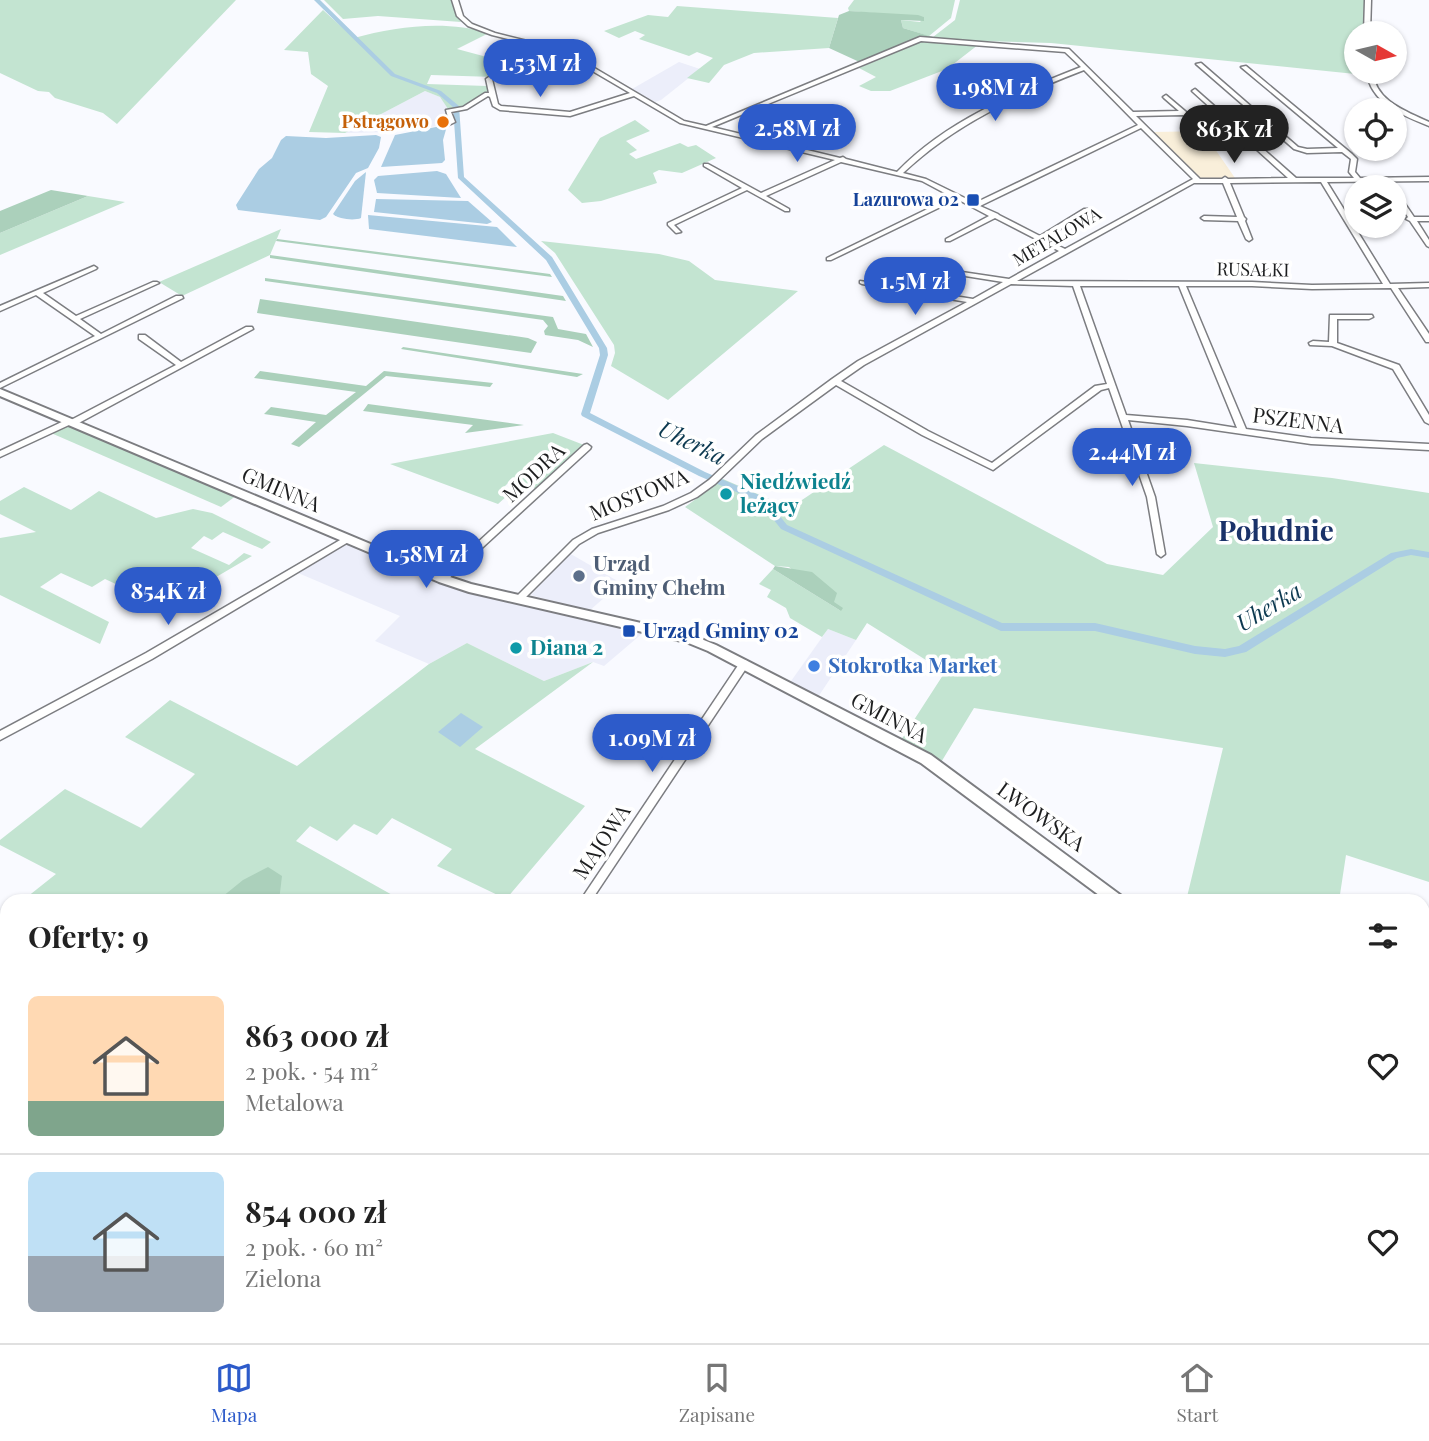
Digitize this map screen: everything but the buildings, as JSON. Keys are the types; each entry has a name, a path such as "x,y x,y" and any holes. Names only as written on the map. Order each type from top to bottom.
{"main road":[{"name":"GMINNA","path":"0,392 443,579 518,600 689,638 744,664 938,767"},
{"name":"LWOWSKA","path":"938,767 1109,894"}],"street":[{"path":"1367,21 1368,0"},
{"path":"455,1 461,18 471,27 550,46 682,122 900,172 977,205 1057,248"},
{"path":"705,129 914,42 928,40 1067,50 1197,180"},
{"path":"1199,64 1296,148 1307,151 1344,150"},
{"path":"1244,67 1344,150"},
{"path":"900,172 915,157 953,129 1085,68"},
{"path":"489,79 495,105 500,108 565,115 634,94"},
{"path":"1372,84 1384,99 1429,124"},
{"path":"1195,91 1293,179"},
{"path":"445,125 452,122 448,111 492,94"},
{"path":"1166,97 1203,129"},
{"path":"1131,114 1184,113"},
{"path":"977,205 1142,125"},
{"path":"761,195 843,159"},
{"path":"706,165 787,210"},
{"path":"1225,179 1249,239"},
{"path":"1322,179 1429,340"},
{"name":"METALOWA","path":"715,480 759,437 871,357 1012,281 1057,248 1073,246 1197,180 1344,179"},
{"name":"METALOWA","path":"1407,179 1429,179"},
{"path":"677,232 670,224 747,188"},
{"path":"829,258 958,196"},
{"path":"1042,239 1086,210"},
{"path":"1407,214 1429,244"},
{"path":"948,240 996,215"},
{"path":"1204,218 1243,219"},
{"path":"1410,219 1429,219"},
{"path":"890,262 1012,281 1076,284 1151,497 1161,554"},
{"path":"0,309 94,268"},
{"path":"862,282 975,301"},
{"path":"75,319 155,283"},
{"name":"RUSAŁKI","path":"1076,284 1265,284 1312,287 1429,285"},
{"path":"1182,285 1242,432"},
{"path":"38,293 99,336"},
{"path":"0,386 179,298"},
{"path":"1333,344 1333,317 1369,317"},
{"path":"0,454 70,422 249,329"},
{"path":"142,337 181,365"},
{"path":"1313,343 1333,344 1396,367 1429,422"},
{"path":"835,381 925,433 993,467 1098,388 1111,385"},
{"name":"PSZENNA","path":"1122,417 1349,445 1429,447"},
{"name":"MODRA","path":"443,579 587,447"},
{"name":"MOSTOWA","path":"518,600 567,549 585,536 681,502 715,480"},
{"path":"0,736 149,656 347,539"},
{"name":"MAJOWA","path":"590,894 744,664"}],"shaded area":[{"path":"679,62 700,69 661,100 655,102 632,89"},
{"path":"425,91 440,97 448,109 455,108 456,124 387,132 345,133"},
{"path":"1209,131 1222,144 1215,149 1235,178 1198,178 1153,132"},
{"path":"348,542 454,587 644,632 604,666 593,662 544,681 467,643 429,664 375,641 400,616 298,573"},
{"name":"Urząd Gminy Chełm","path":"569,553 621,583 589,611 531,595"},
{"path":"828,629 856,640 818,697 789,684"}],"green space":[{"path":"0,0 236,0 117,124 103,113 55,98 49,92 38,91 0,73"},
{"path":"324,0 452,0 455,13 461,22 378,16 343,19"},
{"path":"854,0 955,0 951,18 929,36 903,28 901,20 920,22 924,17 849,11 848,8"},
{"path":"960,0 1366,0 1364,21 1344,21 1344,73 1051,43 983,41 947,69 890,91 871,91 859,86 876,77 859,68 933,37 955,20"},
{"path":"677,6 838,18 829,48 754,53 724,65 709,83 687,78 713,58 697,52 689,56 639,39 645,35 635,31 619,38 604,31 648,15 668,17"},
{"path":"323,10 354,38 387,30 422,26 473,29 489,33 457,49 498,60 514,54 530,64 563,54 591,70 536,88 530,78 431,75 427,84 487,86 488,93 462,107 448,109 440,97 425,91 345,133 309,132 328,86 311,74 308,52 284,50"},
{"path":"849,11 918,15 924,17 924,21 901,20 903,28 933,37 866,65 829,48 839,15"},
{"path":"635,120 650,131 626,141 637,150 629,154 636,159 680,143 688,147 696,145 716,158 682,173 659,170 653,173 657,183 601,201 582,203 568,190 600,138"},
{"path":"51,190 88,196 0,233 0,211"},
{"path":"88,196 125,202 0,255 0,233"},
{"path":"281,229 270,255 182,296 159,282"},
{"path":"277,239 550,274 552,277 276,241"},
{"path":"541,241 659,254 689,261 715,280 798,291 668,400 611,366 615,353 614,345 555,253"},
{"path":"270,255 563,296 566,301 270,258"},
{"path":"265,278 553,317 558,329 586,334 593,347 578,340 545,335 544,331 548,326 543,320 265,281"},
{"path":"260,299 528,338 537,342 531,353 257,313"},
{"path":"403,347 583,374 577,377 401,349"},
{"path":"260,371 366,386 384,371 493,383 490,387 386,376 299,447 291,444 316,422 264,414 271,407 326,415 356,392 254,378"},
{"path":"368,404 524,425 465,433 473,425 363,411"},
{"path":"69,425 237,495 221,507 51,433"},
{"path":"553,433 584,445 536,489 511,480 500,491 508,495 498,504 390,464"},
{"path":"884,445 1107,564 1163,575 1213,527 1194,463 1332,478 1429,493 1429,882 1346,855 1340,894 1188,894 1223,748 974,708 940,764 901,740 945,672 867,623 856,640 828,629 822,637 790,618 786,608 767,597 771,590 759,584 773,569 841,611 789,567 775,566 685,507 723,479 790,508"},
{"path":"24,487 71,510 99,491 156,518 193,509 212,513 271,542 262,549 223,532 212,540 204,536 191,548 229,565 244,553 252,556 165,607 105,579 92,587 61,573 40,587 109,622 100,644 0,595 0,538 36,532 0,514 0,501"},
{"path":"775,566 812,572 837,593 834,602 843,608 841,611 773,569"},
{"path":"467,643 544,681 593,662 475,749 585,806 510,894 496,894 437,866 452,849 392,818 377,835 354,824 337,841 310,826 296,841 391,894 31,894 56,874 0,845 0,840 65,789 141,828 195,774 125,737 170,700 297,766 429,664"},
{"path":"268,867 282,876 280,894 226,894 243,880"}],"water":[{"path":"447,126 443,140 445,160 442,163 381,167 395,135"},
{"path":"286,136 326,138 381,137 379,148 368,168 356,173 326,217 320,220 238,210 236,205 259,169 272,158"},
{"path":"437,171 446,174 461,198 377,193 374,180 378,176"},
{"path":"366,172 361,218 346,219 333,214 355,181"},
{"path":"376,199 468,201 492,222 487,224 374,212"},
{"path":"368,215 497,227 517,247 369,229"},
{"path":"461,713 483,727 460,747 438,732"}],"waterway":[{"name":"Uherka","path":"317,0 393,75 439,92 456,106 461,178 549,259 603,348 604,355 585,414 702,474 758,498 784,527 1001,627 1095,627 1195,650 1225,653 1242,649 1394,555 1411,552 1429,555"}],"place":[{"name":"Pstrągowo","path":"443,122"},
{"name":"Lazurowa 02","path":"973,200"},
{"name":"Niedźwiedź leżący","path":"726,494"},
{"name":"Urząd Gminy Chełm","path":"579,576"},
{"name":"Urząd Gminy 02","path":"629,631"},
{"name":"Diana 2","path":"516,648"},
{"name":"Stokrotka Market","path":"814,666"}],"district":[{"name":"Południe","path":"1276,531"}]}
